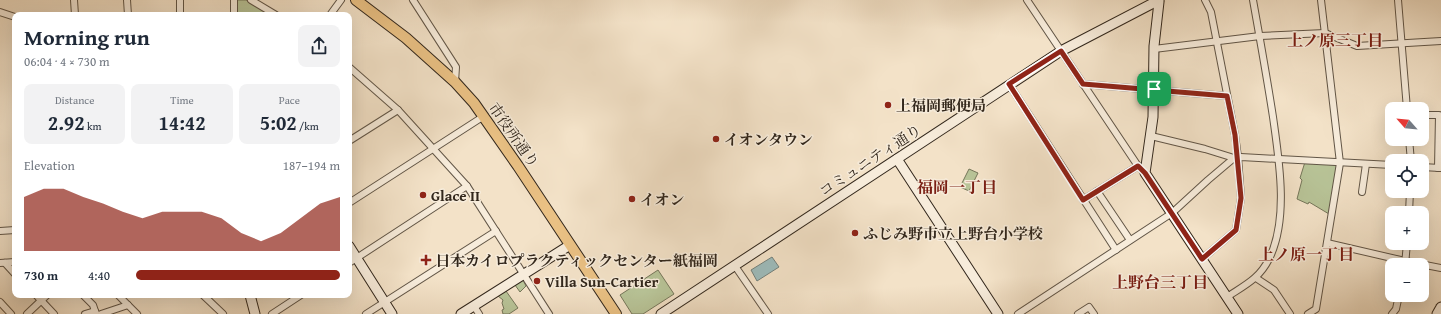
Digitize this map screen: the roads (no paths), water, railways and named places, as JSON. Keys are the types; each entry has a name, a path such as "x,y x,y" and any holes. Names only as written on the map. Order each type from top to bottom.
{"main road":[{"name":"市役所通り","path":"356,0 406,38 455,82 484,116 616,314"}],"street":[{"path":"74,0 75,12"},
{"path":"127,0 128,12"},
{"path":"180,0 180,12"},
{"path":"234,0 234,12"},
{"path":"251,0 271,12"},
{"path":"332,12 341,0"},
{"path":"412,0 456,67 455,82"},
{"path":"1027,0 1138,166 1145,173 1172,213 1238,314"},
{"path":"1145,173 1151,136 1154,89 1154,49 1158,0"},
{"name":"コミュニティ通り","path":"661,314 1061,51 1158,0"},
{"path":"1202,259 1236,230 1241,198 1235,135 1211,12 1205,0"},
{"path":"1227,297 1256,278 1268,260 1273,250 1278,233 1281,199 1278,159 1260,36 1253,0"},
{"path":"1308,314 1318,311 1340,163 1321,0"},
{"path":"1398,0 1406,102"},
{"path":"0,12 12,16"},
{"path":"1154,49 1260,36 1325,34 1358,46 1402,42 1441,41"},
{"path":"352,70 398,110 467,186 549,314"},
{"path":"1009,84 1116,250"},
{"path":"1083,84 1227,96"},
{"path":"352,139 398,110"},
{"path":"1429,115 1439,115 1439,168 1429,167"},
{"path":"352,201 484,116"},
{"path":"1151,136 1236,158 1385,165"},
{"path":"1018,314 1172,213 1208,180 1236,158"},
{"path":"897,159 998,314"},
{"path":"1362,192 1366,164"},
{"path":"1083,200 1138,166"},
{"path":"392,314 353,261 467,186"},
{"path":"1098,191 1130,240"},
{"path":"0,231 12,230"},
{"path":"366,314 496,231"},
{"path":"1327,243 1386,258"},
{"path":"461,314 570,245"},
{"path":"2,263 12,262"},
{"path":"2,263 12,271"},
{"path":"735,266 768,314"},
{"path":"1429,266 1441,268"},
{"path":"1256,278 1274,290 1290,314"},
{"path":"40,298 54,314"},
{"path":"86,298 93,305 97,313"},
{"path":"121,298 137,314"},
{"path":"206,298 223,314"},
{"path":"251,298 255,314"},
{"path":"272,314 296,298"},
{"path":"27,314 42,300"},
{"path":"0,302 11,314"},
{"path":"1392,314 1397,302"},
{"path":"85,314 97,313 128,305"},
{"path":"474,306 479,314"},
{"path":"1437,314 1441,306"},
{"path":"1078,314 1089,307 1094,314"}],"water":[{"path":"772,257 779,267 757,281 751,270"}],"place":[{"name":"上福岡郵便局","path":"888,105"},
{"name":"イオンタウン","path":"716,139"},
{"name":"Glace II","path":"423,195"},
{"name":"イオン","path":"632,199"},
{"name":"ふじみ野市立上野台小学校","path":"855,233"},
{"name":"日本カイロプラクティックセンター紙福岡","path":"426,260"},
{"name":"Villa Sun-Cartier","path":"537,281"}],"district":[{"name":"上ノ原三丁目","path":"1335,40"},
{"name":"福岡一丁目","path":"957,187"},
{"name":"上ノ原一丁目","path":"1306,254"},
{"name":"上野台三丁目","path":"1160,282"}]}
